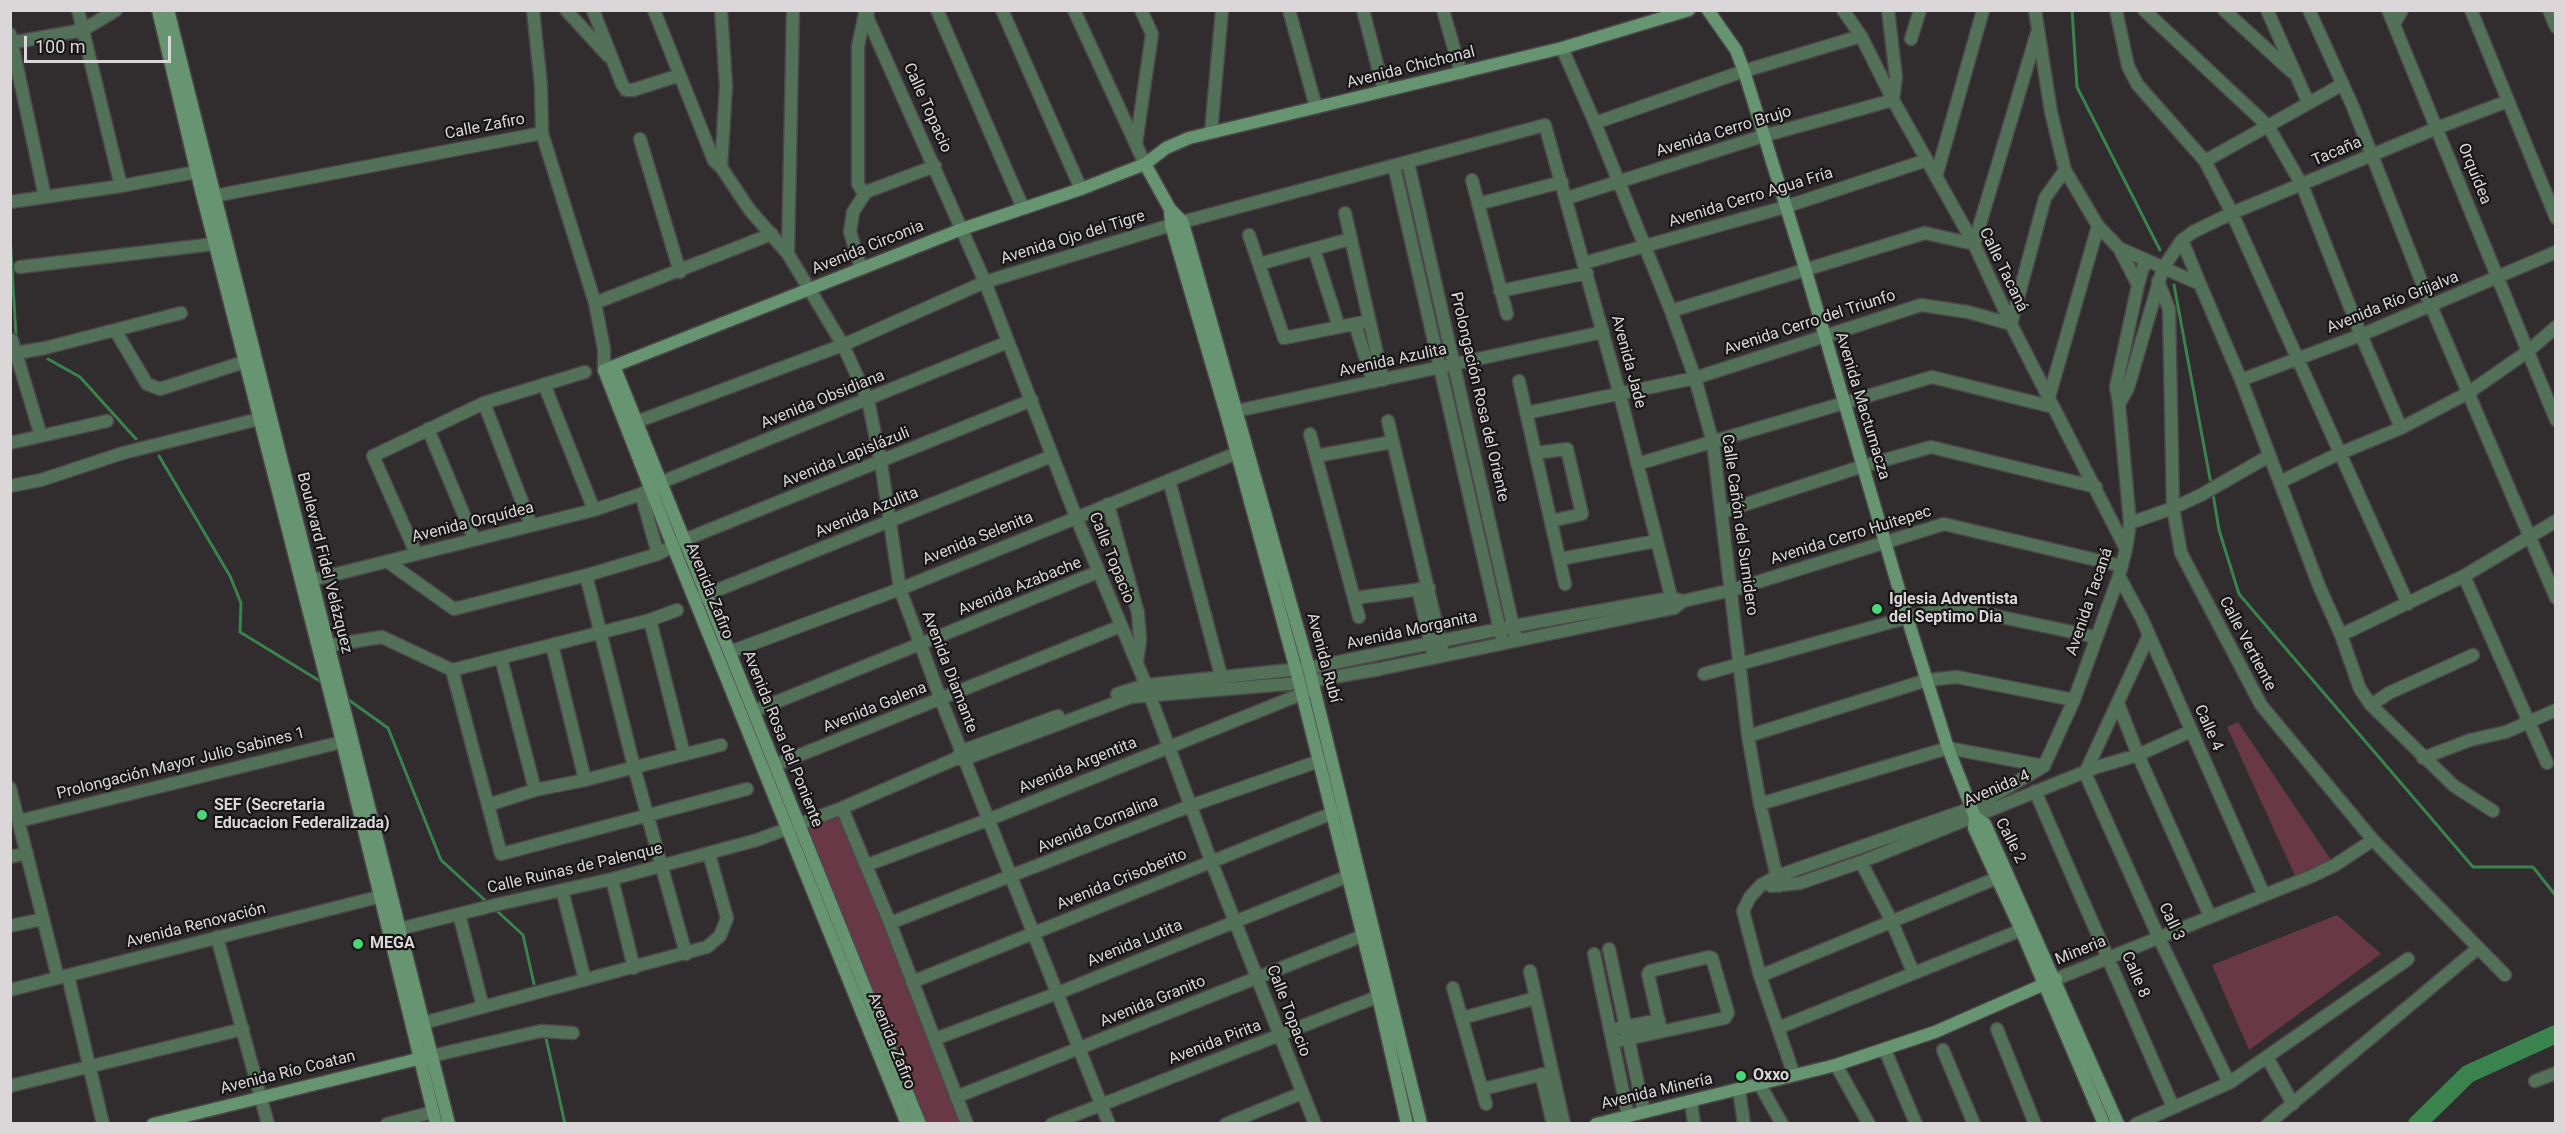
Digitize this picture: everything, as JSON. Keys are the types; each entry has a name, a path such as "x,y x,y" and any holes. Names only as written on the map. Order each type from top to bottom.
{"street":[{"path":"78,10 120,186"},
{"path":"45,196 11,40 84,30 116,10"},
{"name":"Boulevard Fidel Velázquez","path":"158,10 214,244 245,340 244,362 306,582"},
{"name":"Boulevard Fidel Velázquez","path":"168,10 214,196 245,340 385,896 449,1124"},
{"path":"533,10 542,86 542,133"},
{"path":"566,10 613,62"},
{"path":"593,10 626,90 633,90 680,75"},
{"name":"Avenida Diamante","path":"654,10 714,161 721,167 749,209 788,254 843,345 868,400 881,463 900,589 961,756 990,819 1109,1124"},
{"path":"721,10 726,86 721,167"},
{"path":"788,254 794,10"},
{"path":"937,10 1023,207"},
{"path":"1002,10 1081,189"},
{"name":"Avenida Rubí","path":"1074,10 1145,164 1177,223 1271,553 1300,689 1319,761 1338,811 1346,877 1362,936 1383,994 1407,1124"},
{"path":"1136,144 1152,34 1141,10"},
{"path":"1211,132 1222,10"},
{"path":"1289,10 1316,107"},
{"path":"1363,10 1384,91"},
{"path":"1443,10 1461,73"},
{"name":"Avenida Chichonal","path":"1145,164 1166,148 1211,132 1562,48 1689,10"},
{"name":"Avenida Mactumacza","path":"1708,10 1736,50 1744,71 1805,268 1907,617 1948,748 1973,812"},
{"name":"Calle Tacaná","path":"1843,10 1861,36 1893,100 1974,244 2011,324 2126,549"},
{"path":"1888,10 1896,77 1893,100"},
{"path":"1911,39 1920,10"},
{"path":"1936,177 1983,10"},
{"path":"2035,10 2051,111 2065,171 2098,226 2118,248 2138,285"},
{"path":"2116,10 2128,66 2137,84 2205,161 2232,213 2338,454 2408,604"},
{"path":"2144,10 2268,126 2302,185 2361,335 2401,428"},
{"path":"2224,10 2296,76"},
{"path":"2267,10 2308,102"},
{"path":"2309,10 2353,107 2370,156 2431,306 2556,598"},
{"name":"Orquídea","path":"2388,10 2556,420"},
{"path":"2394,24 2402,10"},
{"path":"2471,10 2556,218"},
{"path":"2549,10 2556,27"},
{"path":"866,192 858,183 858,45 867,12"},
{"name":"Calle Topacio","path":"867,12 985,282 1076,517 1137,663 1211,861 1315,1124"},
{"path":"1671,311 1805,268 1925,234 1974,244 2038,29"},
{"path":"1595,123 1744,71 1861,36"},
{"name":"Calle Cañón del Sumidero","path":"1562,48 1671,311 1695,378 1713,443 1748,736 1760,804 1778,881"},
{"path":"2205,161 2343,84"},
{"name":"Avenida Cerro Brujo","path":"1567,198 1763,136 1893,100"},
{"name":"Tacaña","path":"2182,240 2193,232 2232,213 2508,101"},
{"name":"Avenida Ojo del Tigre","path":"630,424 843,345 985,282 1177,223 1545,125"},
{"name":"Avenida Jade","path":"1545,125 1620,395 1656,541 1676,602"},
{"name":"Calle Zafiro","path":"214,196 542,133 595,303 609,368"},
{"path":"640,139 680,272"},
{"name":"Avenida Cerro Agua Fría","path":"1500,291 1585,268 1643,247 1785,207 1927,160"},
{"name":"Prolongación Rosa del Oriente","path":"1408,162 1516,639"},
{"name":"Avenida Circonia","path":"609,368 962,229 1081,189 1145,164"},
{"path":"861,268 850,232 853,212 866,192 935,166"},
{"name":"Prolongación Rosa del Oriente","path":"1394,166 1502,642"},
{"path":"2011,324 2045,198 2065,171"},
{"path":"10,202 196,172"},
{"path":"1472,180 1507,314"},
{"path":"1478,204 1562,182"},
{"path":"1345,213 1369,321 1378,381"},
{"path":"1637,464 1932,377 2051,402 2098,226"},
{"path":"595,303 680,272 772,234"},
{"path":"1249,235 1284,338 1369,321"},
{"path":"1258,264 1350,239"},
{"path":"2182,240 2241,380 2360,688 2371,705 2423,758 2454,786 2493,811"},
{"name":"Avenida Tacaná","path":"2119,404 2128,388 2158,281 2163,268 2182,240"},
{"path":"20,267 214,244"},
{"path":"2118,248 2200,284"},
{"path":"1314,249 1339,327"},
{"name":"Avenida Río Grijalva","path":"2241,380 2361,335 2498,279 2556,252"},
{"name":"Avenida Tacaná","path":"2044,766 2074,700 2126,549 2130,523 2116,387 2145,261"},
{"name":"Calle Vertiente","path":"2158,281 2169,309 2173,508 2181,553 2261,705 2373,840 2477,949 2505,975"},
{"name":"Avenida Cerro del Triunfo","path":"1526,412 1620,395 1695,378 1921,304 1968,312 2011,324"},
{"path":"16,353 45,348 181,312"},
{"path":"1355,324 1378,381"},
{"path":"2280,482 2338,454 2401,428 2468,393 2527,351 2556,327"},
{"path":"115,330 147,384 160,389 244,362"},
{"name":"Avenida Azulita","path":"1232,412 1603,332"},
{"path":"12,340 41,436"},
{"name":"Avenida Obsidiana","path":"646,491 662,482 1008,342"},
{"name":"Avenida Zafiro","path":"609,368 630,424 646,491 679,544 701,597 881,1042 907,1124"},
{"path":"416,553 374,456 484,404 585,372"},
{"path":"1519,381 1564,584"},
{"path":"544,384 594,510"},
{"name":"Avenida Lapislázuli","path":"388,562 454,609 658,554 1032,400"},
{"path":"484,404 531,525"},
{"name":"Avenida Rubí","path":"1232,412 1237,453 1312,679 1338,811 1383,994 1421,1124"},
{"path":"10,486 41,480 123,453 259,419"},
{"path":"10,443 107,421"},
{"path":"1388,421 1438,656"},
{"path":"630,424 662,482 679,544"},
{"path":"428,429 474,539"},
{"path":"1310,434 1359,617"},
{"path":"1316,456 1392,442"},
{"path":"1722,512 1863,466 1931,447 2096,488"},
{"path":"1535,453 1567,449 1582,514 1551,521"},
{"name":"Avenida Selenita","path":"730,652 900,589 1237,453"},
{"name":"Avenida Azulita","path":"701,597 1052,456"},
{"path":"2130,523 2173,508 2200,495 2269,456"},
{"path":"1169,480 1225,690"},
{"path":"646,491 658,554"},
{"name":"Avenida Orquídea","path":"306,582 594,510 646,491"},
{"path":"1471,501 1485,497"},
{"path":"1108,504 1138,613 1140,640 1137,663"},
{"path":"2341,635 2464,576 2556,521"},
{"name":"Avenida Cerro Huitepec","path":"1732,590 1944,524 2120,571"},
{"path":"1560,559 1656,541"},
{"name":"Calle 4","path":"2120,571 2264,895"},
{"name":"Avenida Azabache","path":"753,711 920,646 1098,572"},
{"path":"586,575 634,766 687,954"},
{"path":"2464,576 2478,612 2505,666 2527,723 2547,763"},
{"path":"1355,598 1424,589"},
{"name":"Avenida Morganita","path":"1147,690 1222,677 1296,670 1312,679 1438,656 1732,590"},
{"name":"Avenida Rosa del Poniente","path":"701,597 730,652 775,765 793,827"},
{"name":"Avenida Morganita","path":"1147,690 1300,689 1312,679 1436,642 1514,626 1676,602"},
{"path":"1704,674 1741,666 1949,606 2096,637"},
{"path":"324,653 382,638 452,670 602,633 677,610"},
{"path":"650,620 684,754"},
{"name":"Avenida Galena","path":"775,765 1121,626"},
{"path":"2085,773 2149,635"},
{"path":"552,645 585,780"},
{"path":"2371,705 2389,693 2473,655"},
{"path":"501,657 535,790"},
{"path":"452,670 501,854 648,813 747,789"},
{"path":"1748,736 1927,680 1956,676 2074,700"},
{"name":"Avenida Argentita","path":"867,865 990,819 1168,747 1300,689"},
{"name":"Calle Ruinas de Palenque","path":"402,929 499,904 612,879 757,840 842,808 961,756 1147,690"},
{"path":"2118,703 2138,755 2210,916"},
{"path":"2423,758 2442,749 2506,732 2556,710"},
{"name":"Avenida 4","path":"1778,881 1800,883 1861,862 1973,812 2085,773 2097,766 2138,755 2192,731"},
{"name":"Prolongación Mayor Julio Sabines 1","path":"19,821 346,740"},
{"path":"488,805 535,790 585,780 721,744"},
{"path":"1760,804 1948,748 2044,766"},
{"name":"Avenida Cornalina","path":"890,923 1190,806 1319,761"},
{"path":"1794,1075 1760,976 1743,911 1750,897 1761,885 1973,812 2044,766"},
{"name":"Call 3","path":"2085,773 2159,938 2229,1083"},
{"path":"11,789 43,919 90,1067 103,1124"},
{"name":"Calle 8","path":"2035,791 2173,1107"},
{"path":"842,808 890,923 966,1124"},
{"name":"Avenida Crisoberito","path":"912,982 1338,811"},
{"name":"Calle 2","path":"1973,812 1974,828 2021,930 2104,1124"},
{"name":"Calle 2","path":"1973,812 1985,824 2056,979 2118,1124"},
{"name":"Mineria","path":"1794,1075 1836,1065 1935,1032 2043,984 2334,865 2373,840"},
{"path":"10,857 27,853"},
{"path":"426,1022 707,947 720,936 727,918 709,854"},
{"path":"1861,862 1891,920 1913,972"},
{"name":"Avenida Lutita","path":"935,1039 1058,993 1346,877"},
{"path":"1760,976 1997,878"},
{"path":"612,879 634,968"},
{"path":"562,890 585,980"},
{"name":"Boulevard Fidel Velázquez","path":"385,896 402,929 426,1022 435,1118"},
{"name":"Avenida Renovación","path":"10,990 385,896"},
{"path":"459,914 483,1007"},
{"path":"10,926 43,919"},
{"path":"1778,1028 2021,930"},
{"name":"Avenida Granito","path":"956,1096 1081,1049 1362,936"},
{"path":"217,937 268,1124"},
{"path":"2268,1124 2477,949"},
{"path":"1609,950 1645,1118"},
{"path":"1594,954 1629,1119"},
{"path":"1612,1035 1727,1016 1712,958 1650,971 1648,974 1660,1026"},
{"path":"2136,1124 2229,1083 2408,959"},
{"path":"1530,971 1536,998 1553,1124"},
{"path":"1454,988 1486,1104"},
{"name":"Avenida Pirita","path":"1053,1124 1383,994"},
{"path":"1461,1018 1536,998"},
{"path":"10,1086 243,1029"},
{"path":"1997,1029 2035,1124"},
{"path":"429,1056 541,1031 573,1033"},
{"path":"881,1042 920,1124"},
{"path":"1885,1050 1916,1124"},
{"path":"1943,1050 1974,1124"},
{"name":"Avenida Río Coatan","path":"153,1124 429,1056"},
{"path":"2267,1057 2293,1104"},
{"path":"1836,1065 1869,1124"},
{"path":"1483,1089 1547,1073"},
{"path":"1547,1073 1564,1124"},
{"path":"2535,1081 2556,1073"},
{"name":"Avenida Minería","path":"1596,1124 1645,1118 1691,1101 1794,1075"},
{"path":"1760,1085 1782,1124"},
{"path":"1739,1090 1744,1124"},
{"path":"1227,1124 1302,1093"},
{"path":"1691,1101 1694,1124"},
{"path":"387,1124 435,1118"}],"shaded area":[{"path":"2238,722 2333,863 2297,880 2227,727"},
{"path":"841,812 962,1123 921,1123 805,826"},
{"path":"2337,915 2381,954 2249,1050 2212,965"}],"waterway":[{"path":"2072,10 2077,87 2160,250"},
{"path":"10,235 16,336"},
{"path":"2174,285 2211,484"},
{"path":"48,359 80,377 136,439"},
{"path":"159,456 230,576 241,603 240,632 323,683"},
{"path":"2213,494 2219,530 2239,594 2473,867 2533,867 2556,896"},
{"path":"346,698 388,728 441,860 488,903"},
{"path":"495,909 523,935 534,984"},
{"path":"2417,1124 2468,1074 2556,1034"},
{"path":"546,1038 565,1124"}],"place":[{"name":"Iglesia Adventista del Septimo Dia","path":"1877,609"},
{"name":"SEF (Secretaria Educacion Federalizada)","path":"202,815"},
{"name":"MEGA","path":"358,944"},
{"name":"Oxxo","path":"1741,1076"}]}
